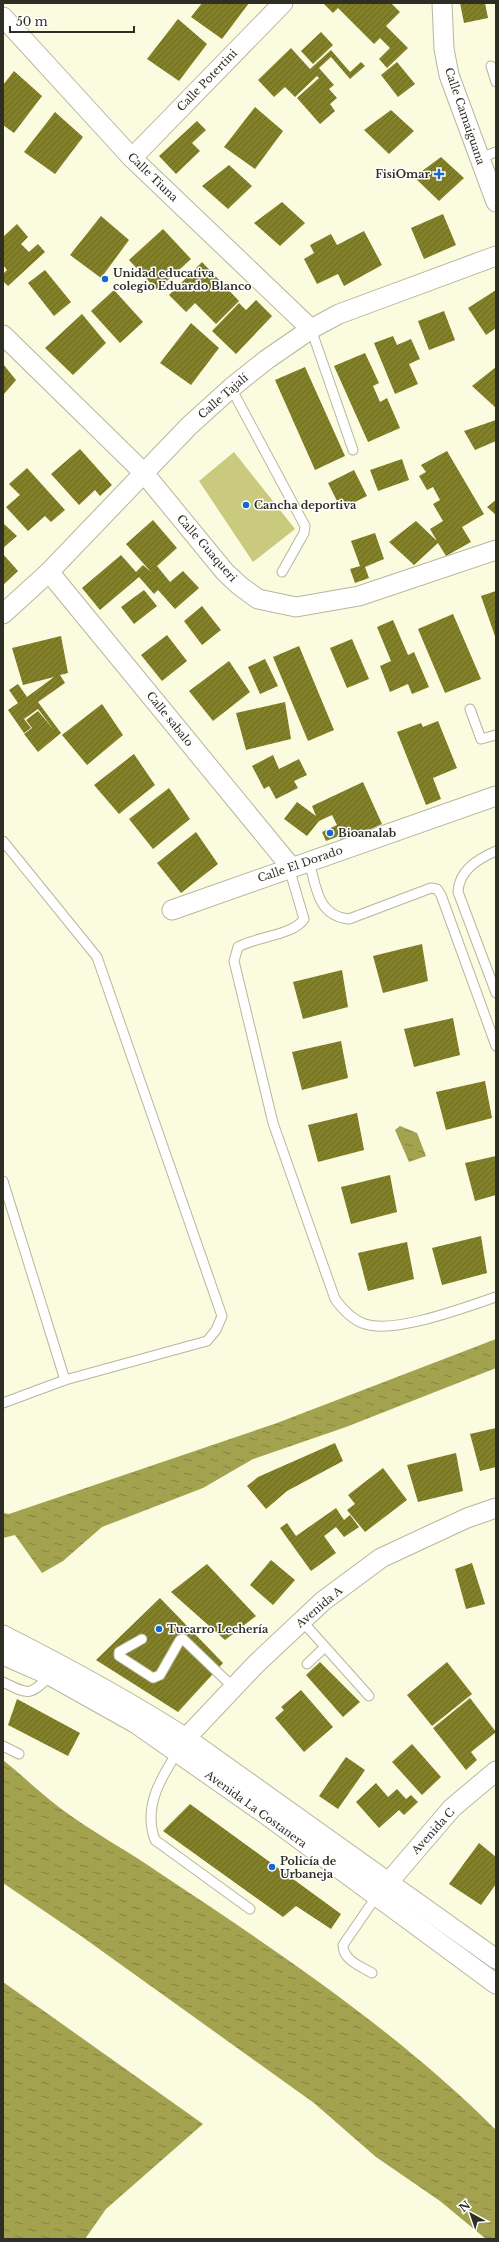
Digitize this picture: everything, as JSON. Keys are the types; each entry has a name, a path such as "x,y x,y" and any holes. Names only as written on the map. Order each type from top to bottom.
{"street":[{"name":"Calle Potertini","path":"132,158 283,3"},
{"name":"Calle Camaiguana","path":"442,3 444,49 449,75 488,155 496,202"},
{"name":"Calle Tiuna","path":"3,17 132,158 311,329"},
{"name":"Calle Tajalí","path":"3,614 49,572 143,472 231,388 266,360 311,329 340,314 496,256"},
{"name":"Calle Guaqueri","path":"3,335 143,472 225,572 240,586 258,599 296,607 359,596 496,550"},
{"name":"Calle sabalo","path":"49,572 290,868"},
{"name":"Calle El Dorado","path":"172,910 496,796"},
{"name":"Avenida A","path":"181,1745 234,1688 323,1601 381,1558 467,1518 496,1508"},
{"name":"Avenida La Costanera","path":"3,1635 133,1704 268,1816 496,1984"},
{"name":"Avenida La Costanera","path":"3,1655 51,1676 135,1723 181,1745 388,1881 496,1959"},
{"name":"Avenida C","path":"376,1897 388,1881 452,1808 496,1771"}],"lane":[{"path":"491,66 496,82"},
{"path":"311,329 353,450"},
{"path":"231,388 305,526 304,533 282,572"},
{"path":"470,709 481,739 496,735"},
{"path":"3,841 97,957 222,1316 216,1330 207,1341 65,1380 3,1403"},
{"path":"496,851 483,857 468,868 459,884 458,892 496,993"},
{"path":"309,861 321,903 334,916 343,918 349,919 431,888 437,889 441,895 496,1046"},
{"path":"290,868 304,919 294,928 247,942 238,947 234,961 273,1123 335,1299 342,1309 354,1319 365,1324 386,1327 440,1315 496,1297"},
{"path":"3,1181 65,1380"},
{"path":"302,1621 369,1696"},
{"path":"142,1639 119,1652 119,1656 153,1678 160,1675 180,1640 183,1639 234,1688"},
{"path":"307,1664 325,1647"},
{"path":"4,1685 25,1692 33,1692 51,1676"},
{"path":"181,1745 154,1795 150,1828 155,1840 250,1909"},
{"path":"3,1746 19,1754"},
{"path":"372,1973 347,1957 343,1952 343,1945 376,1897"}],"shaded area":[{"name":"Cancha deportiva","path":"234,452 295,529 253,562 199,481"}],"water":[{"path":"400,1126 417,1133 426,1156 409,1162 395,1130"},
{"path":"496,1339 496,1368 346,1427 253,1459 203,1488 102,1527 63,1561 42,1573 15,1535 3,1538 3,1513 9,1514 277,1423"},
{"path":"3,1760 72,1817 205,1903 335,1994 418,2059 496,2130 496,2239 486,2239 440,2201 376,2157 314,2103 81,1936 3,1883"},
{"path":"3,1982 203,2124 106,2209 85,2239 3,2239"}],"building":[{"path":"202,3 249,3 222,39 191,17"},
{"path":"323,3 391,3 400,12 386,26 408,48 387,68 379,59 390,48 380,38 374,44 338,8 333,13"},
{"path":"460,3 485,3 488,18 464,23"},
{"path":"178,19 207,44 179,81 147,59"},
{"path":"321,32 333,45 313,64 301,51"},
{"path":"291,48 310,69 331,50 350,72 361,62 365,66 350,79 331,57 319,68 334,85 329,89 337,98 330,104 335,111 320,124 297,98 319,78 317,76 295,97 285,87 274,97 258,80"},
{"path":"397,62 415,84 398,97 381,75"},
{"path":"14,71 42,96 14,133 3,125 3,85"},
{"path":"255,107 283,131 255,169 224,147"},
{"path":"391,110 414,131 389,154 364,130"},
{"path":"55,112 83,137 55,174 24,152"},
{"path":"197,121 206,130 192,143 200,151 176,174 159,156"},
{"path":"441,157 464,178 439,201 414,177"},
{"path":"229,165 252,186 228,209 202,186"},
{"path":"282,202 305,223 280,246 254,223"},
{"path":"443,214 456,245 424,259 411,228"},
{"path":"101,216 129,240 101,278 70,255"},
{"path":"17,224 28,237 21,244 29,252 38,244 45,252 8,286 3,281 3,274 7,270 3,265 3,237"},
{"path":"163,229 191,259 157,290 129,260"},
{"path":"364,231 382,265 344,286 338,274 317,284 304,259 314,253 310,245 331,234 337,245"},
{"path":"202,262 239,301 216,324 195,303 186,312 169,295"},
{"path":"45,270 71,302 54,316 28,283"},
{"path":"114,290 143,322 120,343 91,311"},
{"path":"496,290 496,328 486,335 468,308"},
{"path":"256,300 272,316 236,354 212,331 239,303 246,310"},
{"path":"444,311 455,340 429,350 418,321"},
{"path":"82,314 106,343 73,375 45,348"},
{"path":"191,323 219,348 191,385 160,363"},
{"path":"393,336 397,345 411,339 420,359 409,364 418,384 395,394 374,343"},
{"path":"365,353 379,383 373,386 380,402 387,398 400,428 368,442 334,366"},
{"path":"3,364 16,380 3,395"},
{"path":"305,367 345,456 315,470 275,380"},
{"path":"496,367 496,408 472,386"},
{"path":"496,420 496,441 475,450 464,431"},
{"path":"80,449 112,485 100,496 95,490 79,505 51,474"},
{"path":"447,451 484,514 462,527 471,542 446,556 438,543 414,565 389,542 416,521 437,541 430,529 443,521 433,504 440,500 433,487 427,490 419,476 426,472 421,465"},
{"path":"402,459 409,480 378,491 370,470"},
{"path":"27,468 65,510 51,522 45,516 28,531 6,507 20,495 9,484"},
{"path":"354,470 367,496 341,509 328,483"},
{"path":"496,500 496,515 487,507"},
{"path":"153,520 177,548 157,566 170,582 183,571 199,588 175,609 158,590 154,594 139,577 100,610 82,588 121,555 136,572 143,565 151,572 126,544"},
{"path":"3,523 17,536 3,548"},
{"path":"375,533 384,559 365,567 369,578 355,583 350,569 360,566 351,541"},
{"path":"3,554 18,571 3,585"},
{"path":"144,590 157,606 134,624 121,607"},
{"path":"496,591 496,639 481,596"},
{"path":"202,606 221,630 202,645 184,621"},
{"path":"453,614 481,679 445,693 418,629"},
{"path":"393,620 408,655 414,652 429,687 412,694 408,684 390,692 380,666 391,661 377,627"},
{"path":"167,635 187,661 162,681 141,655"},
{"path":"61,636 68,673 60,675 65,683 38,702 61,733 38,752 24,734 32,728 26,720 38,711 54,730 38,709 24,719 31,728 24,733 8,710 18,703 9,690 18,684 27,697 54,677 23,685 12,648"},
{"path":"352,639 369,679 347,688 330,648"},
{"path":"299,646 334,730 308,741 273,657"},
{"path":"265,659 278,686 260,694 248,667"},
{"path":"229,661 250,692 213,721 189,691"},
{"path":"285,702 291,739 246,750 236,713"},
{"path":"102,704 123,735 87,765 62,735"},
{"path":"438,721 457,768 433,778 441,799 426,805 397,732 421,723 423,727"},
{"path":"134,754 155,785 119,814 94,785"},
{"path":"273,755 279,769 299,759 307,775 294,781 298,788 276,799 269,786 264,789 252,766"},
{"path":"363,782 382,824 342,842 339,836 326,841 322,832 337,825 332,815 319,821 307,836 284,819 297,802 316,816 312,806"},
{"path":"169,788 190,819 153,849 129,819"},
{"path":"196,832 218,864 181,893 157,863"},
{"path":"422,944 428,981 383,993 373,956"},
{"path":"342,970 348,1007 303,1019 293,982"},
{"path":"453,1018 460,1055 414,1067 404,1029"},
{"path":"341,1041 348,1078 302,1090 292,1052"},
{"path":"485,1081 492,1118 446,1130 436,1092"},
{"path":"357,1113 364,1150 318,1162 308,1125"},
{"path":"496,1156 496,1195 475,1201 465,1163"},
{"path":"390,1175 397,1212 351,1224 341,1187"},
{"path":"481,1236 487,1273 442,1285 432,1248"},
{"path":"407,1242 414,1279 368,1291 358,1253"},
{"path":"496,1428 496,1467 480,1471 470,1434"},
{"path":"335,1443 343,1461 287,1491 266,1509 247,1486 258,1477"},
{"path":"456,1453 463,1491 418,1502 407,1465"},
{"path":"383,1468 407,1500 365,1532 347,1510 355,1504 348,1495"},
{"path":"336,1508 344,1520 350,1515 359,1527 344,1537 336,1527 324,1536 336,1553 311,1571 280,1528 287,1523 296,1536"},
{"path":"271,1560 295,1580 273,1605 250,1585"},
{"path":"472,1563 485,1604 466,1609 455,1569"},
{"path":"207,1564 256,1616 225,1640 171,1592"},
{"name":"Tucarro Lechería","path":"160,1598 223,1663 178,1712 96,1660"},
{"path":"320,1662 360,1702 343,1717 306,1675"},
{"path":"447,1662 472,1694 432,1726 407,1695"},
{"path":"301,1690 333,1727 304,1752 275,1718 284,1710 281,1707"},
{"path":"470,1698 496,1732 471,1752 477,1760 466,1770 433,1728"},
{"path":"17,1699 80,1733 68,1756 8,1725"},
{"path":"412,1744 441,1777 422,1795 392,1762"},
{"path":"346,1757 365,1770 338,1809 319,1796"},
{"path":"376,1783 388,1797 397,1789 406,1799 411,1795 418,1802 404,1815 399,1810 379,1828 356,1802"},
{"path":"190,1804 341,1914 331,1929 296,1906 283,1917 163,1831"},
{"path":"479,1843 496,1857 496,1884 481,1905 449,1884"}],"place":[{"name":"FisiOmar","path":"439,174"},
{"name":"Unidad educativa colegio Eduardo Blanco","path":"105,279"},
{"name":"Cancha deportiva","path":"246,505"},
{"name":"Bioanalab","path":"330,833"},
{"name":"Tucarro Lechería","path":"159,1629"},
{"name":"Policía de Urbaneja","path":"272,1867"}]}
